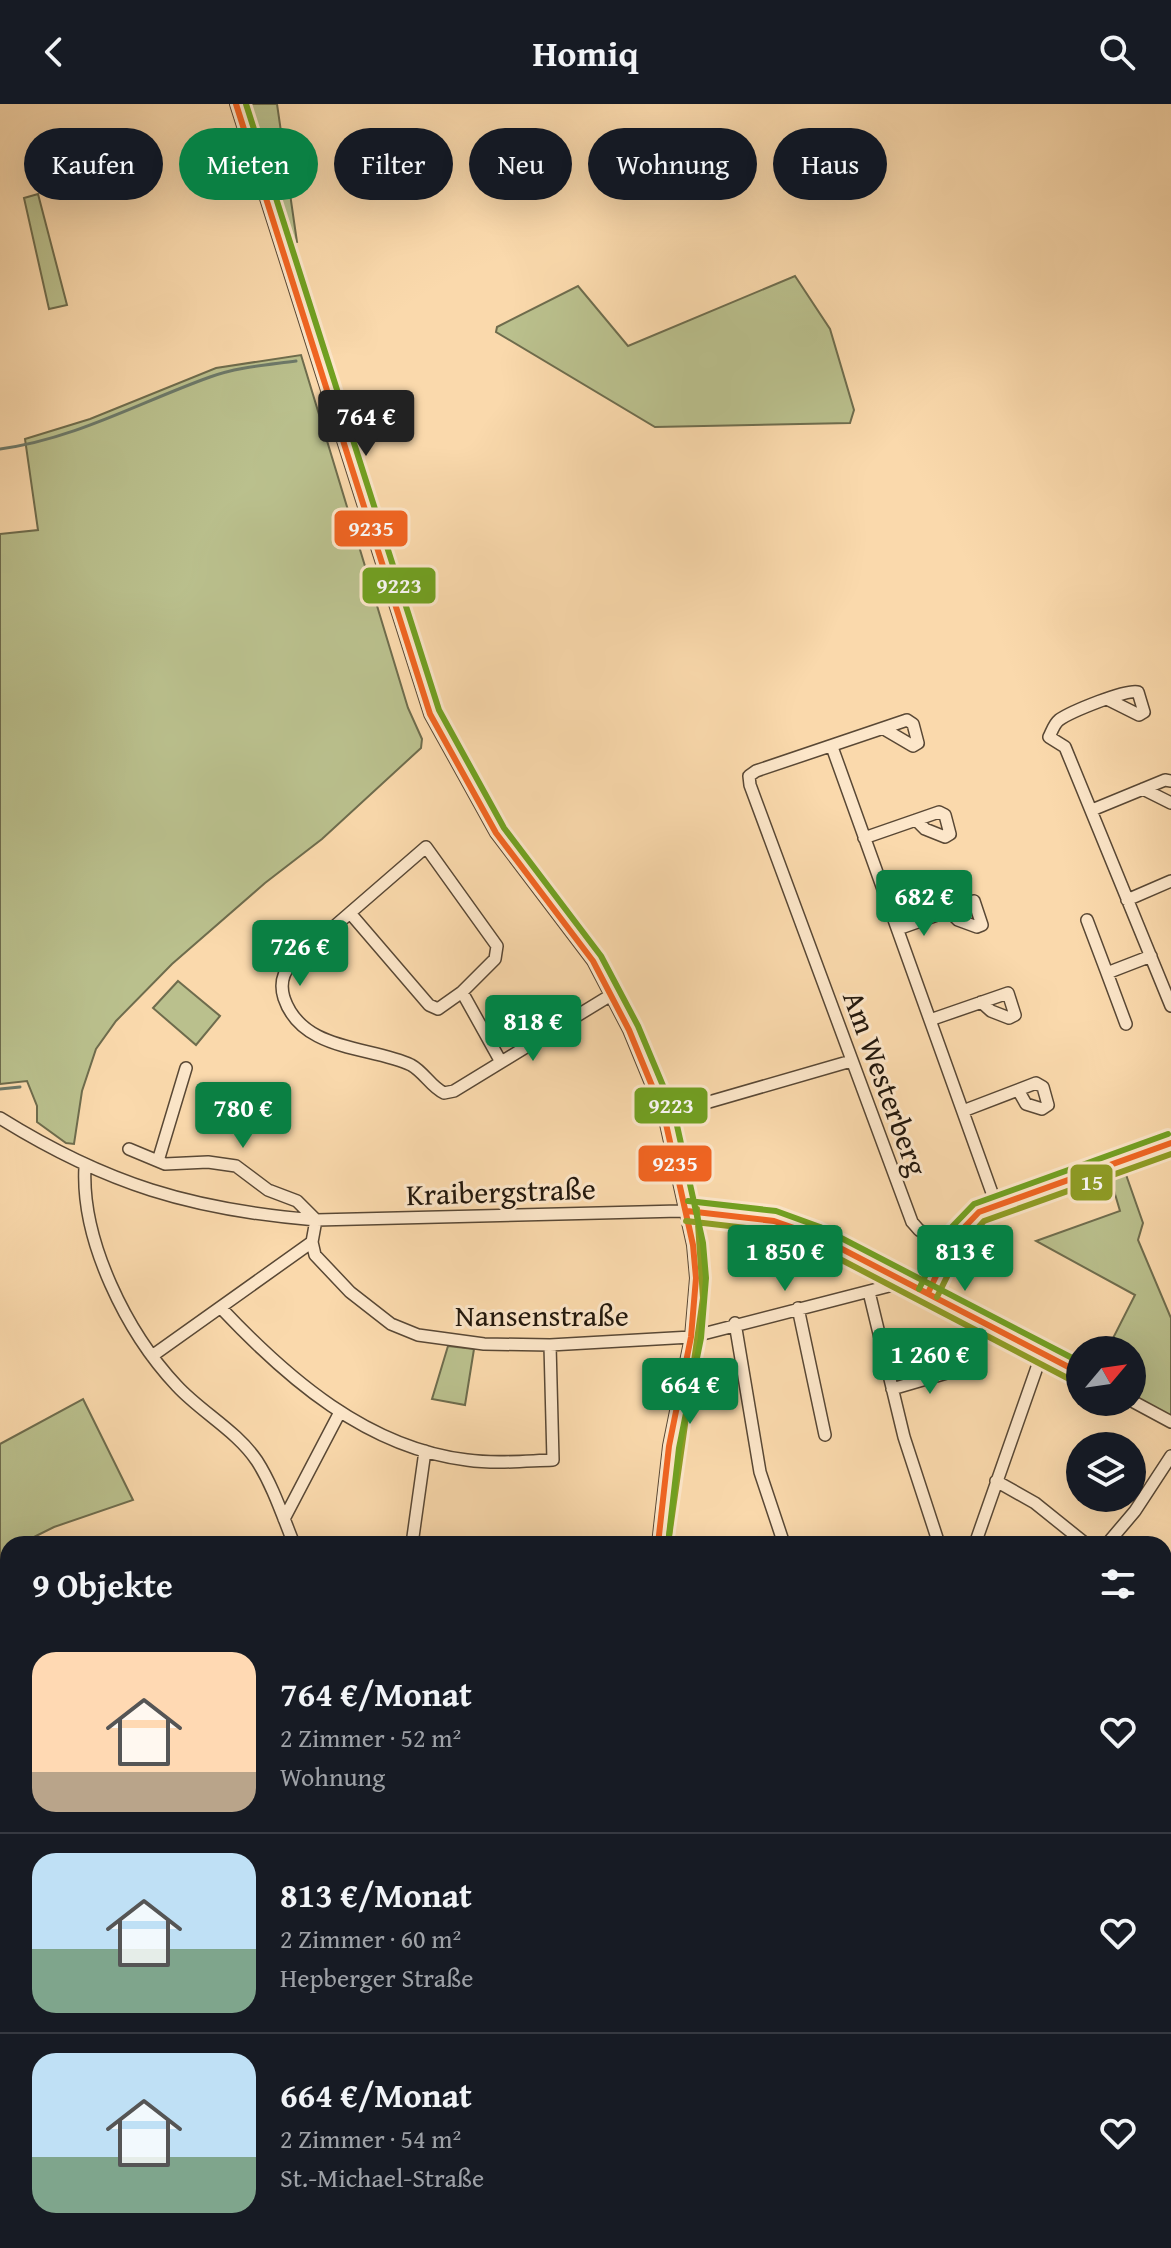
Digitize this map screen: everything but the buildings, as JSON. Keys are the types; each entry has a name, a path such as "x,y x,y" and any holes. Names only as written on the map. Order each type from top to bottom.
{"street":[{"path":"236,104 420,691 486,817 570,928 611,995 664,1115 687,1211 696,1278 691,1337 669,1446 659,1536"},
{"path":"1107,699 1060,719 1049,737 1065,747 1151,956 1168,987 1171,1006"},
{"path":"884,729 832,747 996,1204"},
{"name":"Am Westerberg","path":"832,747 749,776 912,1222 919,1230 949,1246"},
{"path":"1092,810 1171,781"},
{"path":"1143,789 1171,803"},
{"path":"864,838 916,820"},
{"path":"350,913 429,1005 438,1009 462,992 495,959 497,946 426,847 350,913 286,970 282,989 285,1002 304,1026 319,1036 366,1054 411,1066 444,1093 454,1091 611,995"},
{"path":"1127,900 1171,881"},
{"path":"898,929 949,911"},
{"path":"1087,920 1126,1024"},
{"path":"1107,973 1151,956"},
{"path":"462,992 501,1062"},
{"path":"930,1020 981,1002"},
{"path":"664,1115 851,1061"},
{"path":"158,1161 186,1068"},
{"path":"963,1111 1018,1090"},
{"name":"Kraibergstraße","path":"0,1118 85,1167 155,1193 204,1206 316,1220 687,1211 774,1221 817,1236 986,1324 1016,1343 1066,1366"},
{"path":"928,1293 949,1246 966,1222 996,1204 1171,1143"},
{"path":"129,1149 158,1161 236,1166 268,1190 297,1201 316,1220 312,1242 152,1356"},
{"path":"85,1167 83,1194 110,1284 130,1323 177,1386 256,1459 291,1536"},
{"name":"Nansenstraße","path":"312,1242 315,1255 350,1292 391,1324 418,1335 456,1341 550,1345 691,1337 735,1323 869,1292 894,1284 898,1278"},
{"path":"869,1292 892,1389 937,1536"},
{"path":"221,1308 262,1351 340,1412 373,1430 425,1451 467,1460 553,1460 550,1345"},
{"path":"798,1308 825,1435"},
{"path":"735,1323 760,1472 781,1536"},
{"path":"978,1536 1037,1350"},
{"path":"892,1389 957,1370"},
{"path":"1146,1409 1171,1422"},
{"path":"284,1519 340,1412"},
{"path":"413,1536 425,1451"},
{"path":"1114,1536 1135,1511 1171,1456"},
{"path":"996,1481 1035,1503 1076,1536"}],"green space":[{"path":"242,104 277,104 280,128 250,128"},
{"path":"24,200 40,200 67,305 49,309"},
{"path":"273,200 291,200 297,242 287,244"},
{"path":"795,276 830,329 854,410 850,423 655,427 496,332 497,327 578,286 628,346"},
{"path":"301,355 408,708 422,739 421,748 322,839 265,883 172,964 116,1021 96,1049 82,1091 74,1144 66,1143 37,1122 37,1106 27,1081 0,1084 0,534 38,530 25,439 90,419 216,368"},
{"path":"178,981 220,1016 196,1045 153,1008"},
{"path":"1124,1169 1143,1223 1138,1240 1171,1318 1171,1417 1146,1404 1146,1336 1114,1336 1135,1295 1036,1241 1120,1211 1109,1174"},
{"path":"448,1346 474,1349 465,1405 432,1399"},
{"path":"83,1399 133,1500 36,1536 0,1536 0,1444"}],"waterway":[{"path":"0,449 55,437 220,374 296,361"},
{"path":"0,1089 20,1087"}],"transit line":[{"name":"9235","path":"236,104 430,714 496,833 593,961 629,1030 664,1115 693,1245 696,1278 691,1337 669,1446 659,1536"},
{"name":"9223","path":"246,104 439,710 504,828 601,956 638,1026 674,1112 703,1243 706,1278 701,1338 679,1448 669,1536"},
{"name":"9223","path":"919,1289 946,1233 974,1204 1168,1134"},
{"name":"9235","path":"928,1293 954,1238 979,1212 1171,1143"},
{"name":"15","path":"937,1297 963,1244 984,1221 1171,1154"},
{"name":"9223","path":"688,1201 776,1211 820,1227 1066,1355"},
{"name":"15","path":"669,1536 703,1298 697,1209"},
{"name":"9235","path":"687,1211 774,1221 817,1236 1066,1366"},
{"name":"15","path":"686,1221 772,1231 813,1245 1066,1377"}]}
